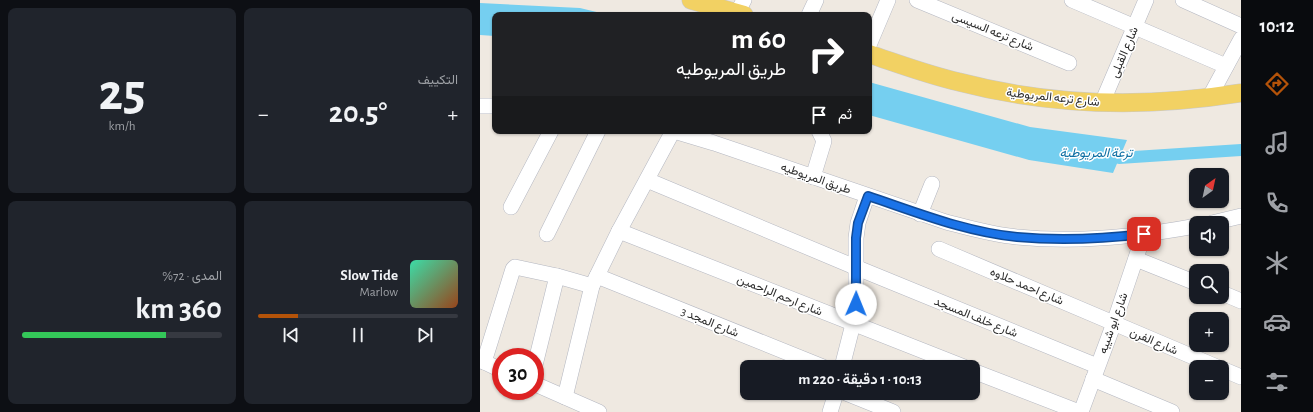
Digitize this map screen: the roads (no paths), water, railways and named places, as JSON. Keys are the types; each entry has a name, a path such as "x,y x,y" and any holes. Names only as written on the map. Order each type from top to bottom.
{"main road":[{"path":"690,0 742,9"},
{"name":"شارع ترعه المريوطية","path":"872,55 958,82 1006,93 1054,100 1102,103 1160,102 1209,98 1241,93"}],"street":[{"path":"810,12 816,0"},
{"path":"872,37 888,0"},
{"name":"شارع ترعه السيسى","path":"918,0 1069,63"},
{"path":"1072,0 1134,28 1226,66"},
{"name":"شارع القبلى","path":"1102,103 1146,0"},
{"path":"1183,0 1241,26"},
{"path":"1209,98 1241,39"},
{"path":"480,106 492,106"},
{"path":"511,207 549,134"},
{"path":"547,234 597,134"},
{"path":"565,397 595,281 619,231 672,134"},
{"name":"طريق المريوطيه","path":"684,134 920,214 965,227 1016,237 1059,239 1107,238 1189,227"},
{"path":"813,177 824,141 820,134"},
{"name":"شارع خلف المسجد","path":"647,180 855,267 1095,373 1172,412"},
{"path":"920,214 932,184"},
{"path":"844,360 853,324 856,304 855,267 858,223 868,196"},
{"path":"1229,219 1241,216"},
{"name":"شارع ارحم الراحمين","path":"619,231 946,360"},
{"name":"شارع ابو شيبه","path":"1080,412 1114,324 1144,234"},
{"name":"شارع احمد حلاوه","path":"939,249 1114,324"},
{"path":"1136,258 1189,280"},
{"name":"شارع المجد 3","path":"482,361 513,268 515,267 557,276 595,281 804,360"},
{"path":"540,348 557,276"},
{"path":"1229,296 1241,301"},
{"name":"شارع الفرن","path":"1114,324 1200,360"},
{"path":"482,361 492,366"},
{"path":"1229,372 1241,377"},
{"path":"980,374 1080,412"},
{"path":"544,388 595,411"},
{"path":"830,412 834,400"},
{"path":"863,400 893,412"}],"water":[{"path":"480,3 580,8 597,12 492,12 492,36 480,35"},
{"name":"ترعة المريوطية","path":"872,83 1030,127 1127,140 1113,173 1029,160 872,116"}],"waterway":[{"path":"1119,158 1241,150"}]}
